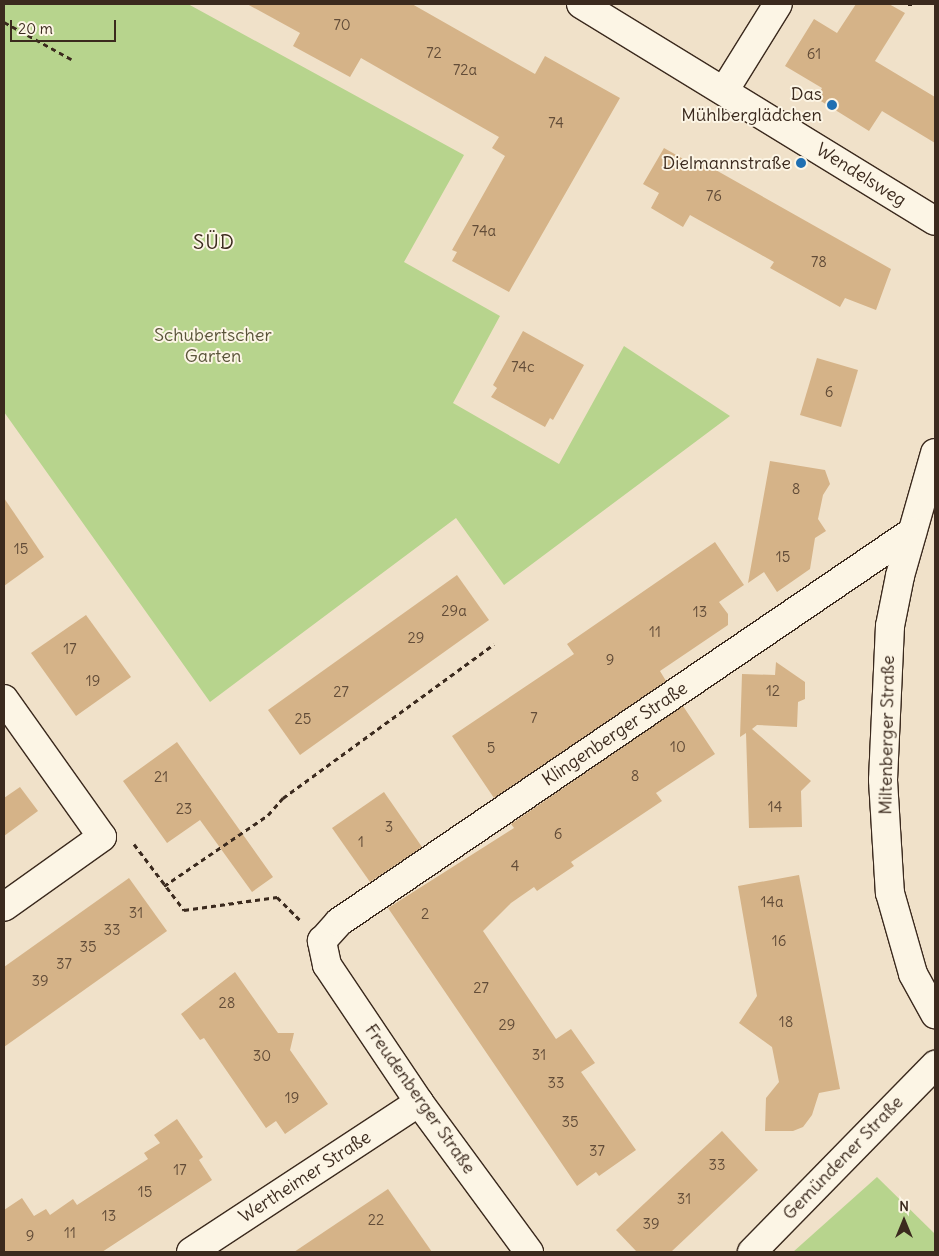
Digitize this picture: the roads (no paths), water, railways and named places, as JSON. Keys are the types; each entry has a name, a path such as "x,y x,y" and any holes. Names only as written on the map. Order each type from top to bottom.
{"street":[{"name":"Wendelsweg","path":"581,4 935,221"},
{"path":"724,91 778,4"},
{"name":"Miltenberger Straße","path":"935,453 912,532 890,626 883,780 890,894 913,974 935,1014"},
{"name":"Klingenberger Straße","path":"322,941 339,922 912,532"},
{"path":"4,699 102,837 4,907"},
{"name":"Freudenberger Straße","path":"322,941 327,965 419,1102 529,1252"},
{"name":"Gemündener Straße","path":"752,1252 935,1065"},
{"name":"Wertheimer Straße","path":"191,1252 419,1102"}],"place":[{"name":"Das Mühlberglädchen","path":"832,105"},
{"name":"Dielmannstraße","path":"801,163"}],"district":[{"name":"SÜD","path":"214,241"}],"park label":[{"name":"Schubertscher Garten","path":"213,346"}]}
